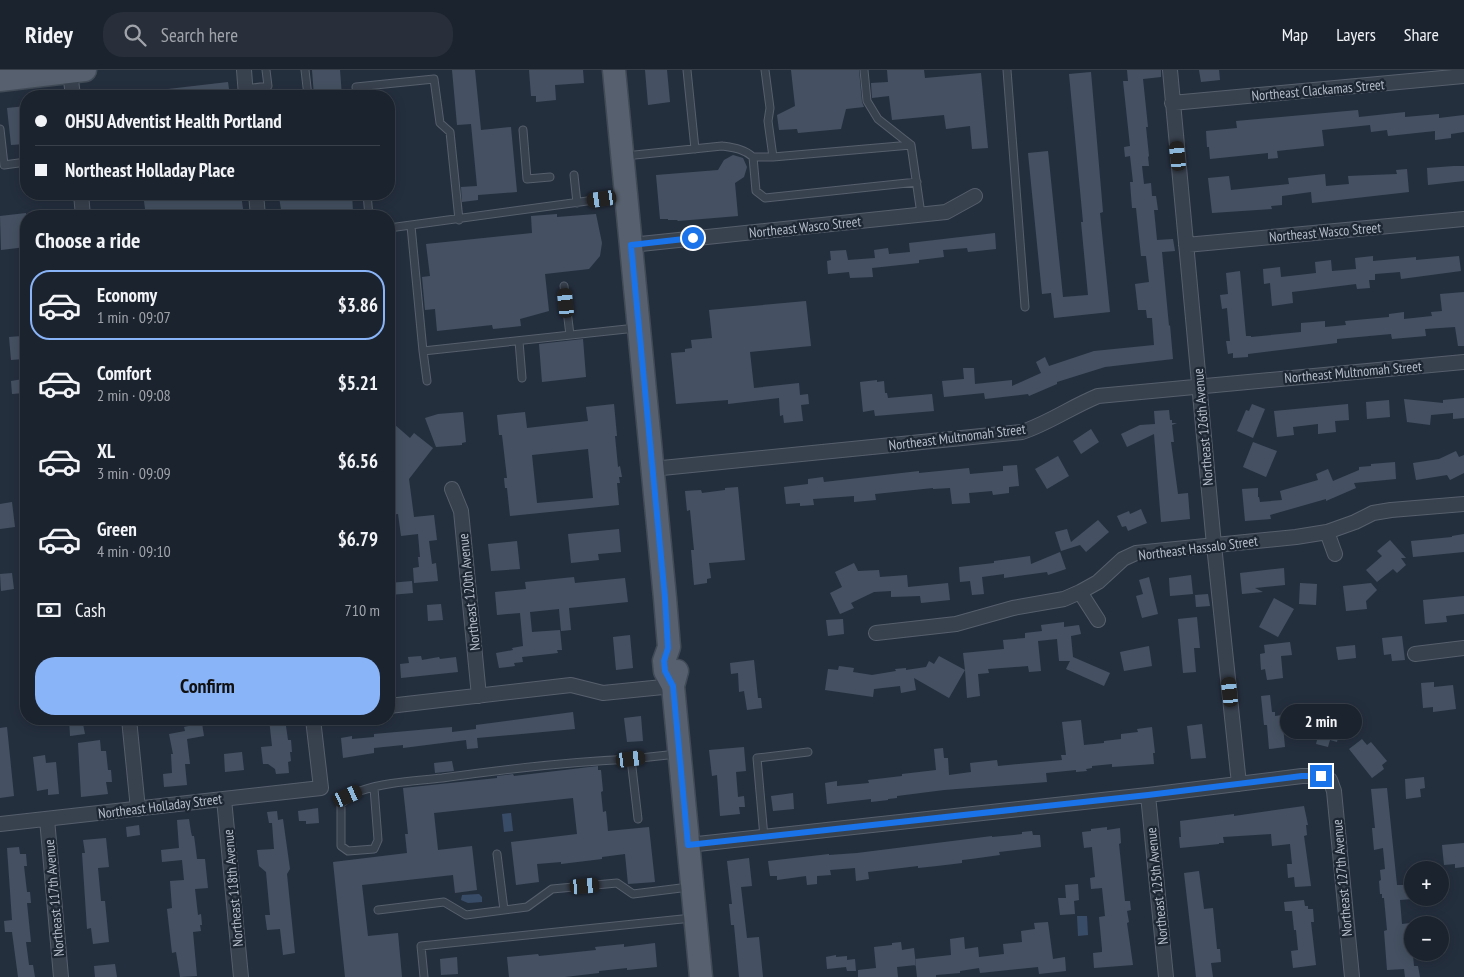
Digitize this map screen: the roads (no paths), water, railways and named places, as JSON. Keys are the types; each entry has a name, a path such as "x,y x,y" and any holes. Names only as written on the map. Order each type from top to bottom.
{"main road":[{"path":"614,70 668,648 664,661 665,671 673,686 700,977"},
{"path":"14,76 78,71"}],"street":[{"path":"244,70 246,90"},
{"name":"Northeast 126th Avenue","path":"1170,70 1214,545 1239,784"},
{"path":"74,90 78,71"},
{"name":"Northeast Clackamas Street","path":"1172,103 1464,76"},
{"name":"Northeast Wasco Street","path":"631,245 946,212 975,196"},
{"name":"Northeast Wasco Street","path":"1186,245 1464,219"},
{"name":"Northeast Multnomah Street","path":"652,469 1022,432 1042,425 1081,403 1098,396 1464,362"},
{"name":"Northeast 120th Avenue","path":"452,489 460,512 480,696"},
{"name":"Northeast Hassalo Street","path":"876,633 956,624 1014,608 1064,598 1098,582 1122,559 1136,553 1296,537 1327,532 1355,522 1372,513 1464,504"},
{"path":"1327,532 1335,554"},
{"path":"1080,592 1098,620"},
{"path":"1415,654 1464,648"},
{"path":"395,705 571,685 603,693 673,686"},
{"path":"130,725 138,809"},
{"name":"Northeast Holladay Street","path":"0,824 320,788 314,725"},
{"name":"Northeast 127th Avenue","path":"1239,784 1314,776 1321,776 1330,780 1334,791 1352,977"},
{"path":"688,845 1239,784"},
{"name":"Northeast 125th Avenue","path":"1148,795 1166,977"},
{"name":"Northeast 118th Avenue","path":"224,799 241,977"},
{"name":"Northeast 117th Avenue","path":"47,819 61,977"}],"lane":[{"path":"255,90 268,86 266,70"},
{"path":"305,70 307,90"},
{"path":"688,70 695,149"},
{"path":"765,70 770,108 768,121 772,157"},
{"path":"864,70 867,101 878,119 911,145 921,214"},
{"path":"1007,70 1025,307"},
{"path":"356,90 356,87 434,79 440,123 450,132 459,220"},
{"path":"0,129 4,165 20,163"},
{"path":"523,130 527,179 550,177"},
{"path":"623,157 722,146 739,148 753,157 772,157 911,145"},
{"path":"753,157 756,191 765,198 917,182"},
{"path":"574,174 577,203"},
{"path":"395,227 626,196"},
{"path":"411,226 427,381"},
{"path":"564,286 570,335"},
{"path":"424,351 639,328"},
{"path":"519,341 522,378"},
{"path":"764,837 757,758 808,752"},
{"path":"374,788 378,840 374,849 348,851 340,846 341,804 348,796 374,788 494,771 680,753"},
{"path":"631,759 638,819"},
{"path":"496,854 504,910"},
{"path":"378,910 444,902 466,914 528,907 552,889 617,883 633,894 692,887"},
{"path":"424,977 421,946 695,917"}],"water":[{"path":"511,813 513,831 504,832 502,814"},
{"path":"479,894 482,897 482,902 468,903 461,900 462,895"},
{"path":"1077,916 1087,916 1088,935 1078,936"}]}
